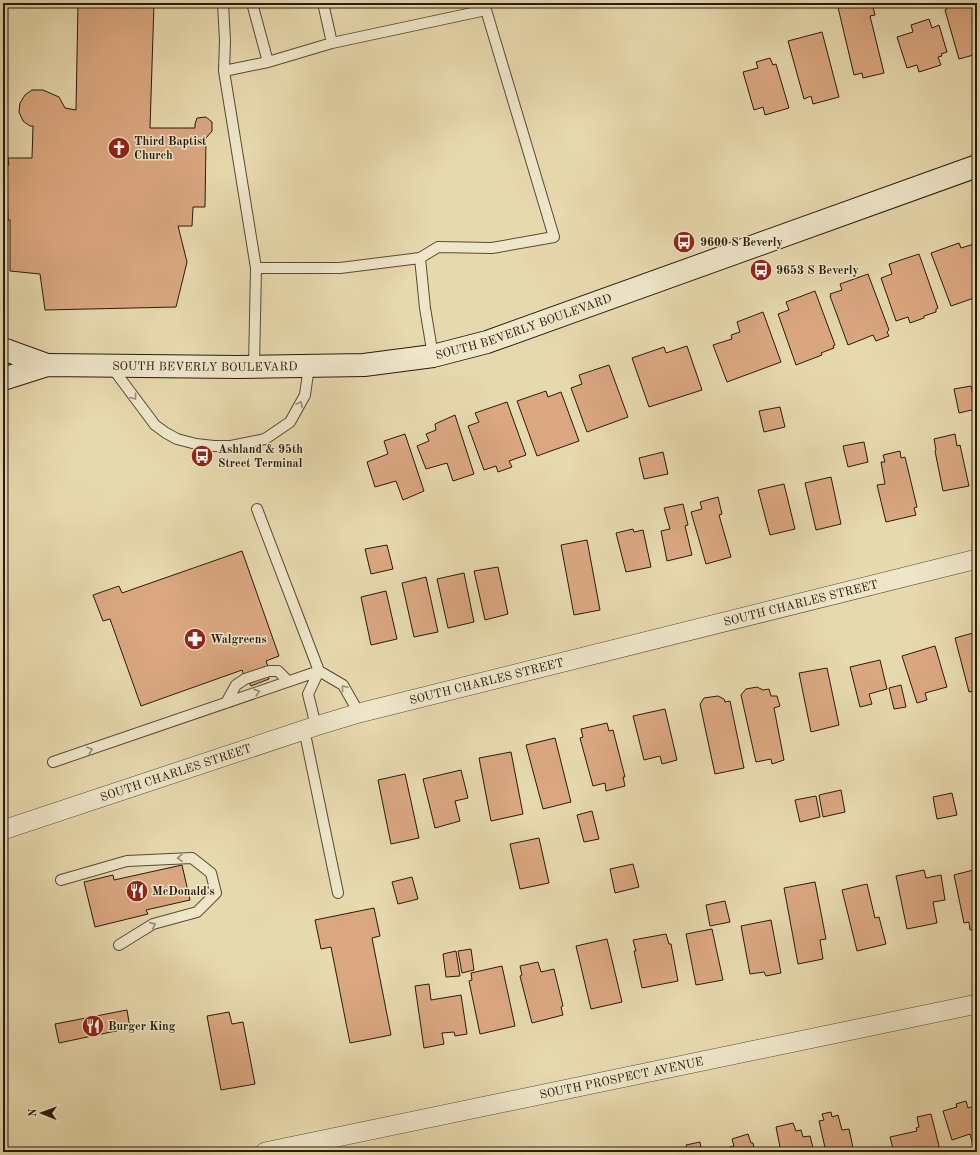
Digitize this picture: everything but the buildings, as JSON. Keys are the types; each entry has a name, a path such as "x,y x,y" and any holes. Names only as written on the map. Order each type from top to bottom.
{"main road":[{"name":"SOUTH BEVERLY BOULEVARD","path":"47,365 254,367 364,365 432,356 487,342 977,166"},
{"path":"3,349 47,365"},
{"path":"3,379 47,365"}],"street":[{"name":"SOUTH CHARLES STREET","path":"3,830 310,727 360,713 977,559"},
{"name":"SOUTH PROSPECT AVENUE","path":"265,1152 977,1004"}],"lane":[{"path":"223,3 225,41 224,71 256,268 254,367"},
{"path":"252,3 268,62"},
{"path":"322,3 332,43"},
{"path":"224,71 268,62 332,43 486,10 554,237 492,248 438,247 420,258 340,268 256,268"},
{"path":"420,258 432,356"},
{"path":"111,366 155,425 177,439 196,444 214,446 231,446 265,438 290,422 305,395 309,366"},
{"path":"257,509 319,671 343,685 360,713"},
{"path":"226,703 236,685 245,679 269,670 278,671 288,681"},
{"path":"53,762 319,671"},
{"path":"319,671 308,694 310,727 338,894"},
{"path":"61,880 126,861 192,858 211,873 216,892 197,912 153,924 120,945"}],"place":[{"name":"Third Baptist Church","path":"119,148"},
{"name":"9600 S Beverly","path":"684,242"},
{"name":"9653 S Beverly","path":"761,270"},
{"name":"Ashland & 95th Street Terminal","path":"202,456"},
{"name":"Walgreens","path":"195,639"},
{"name":"McDonald's","path":"137,891"},
{"name":"Burger King","path":"93,1026"}]}
